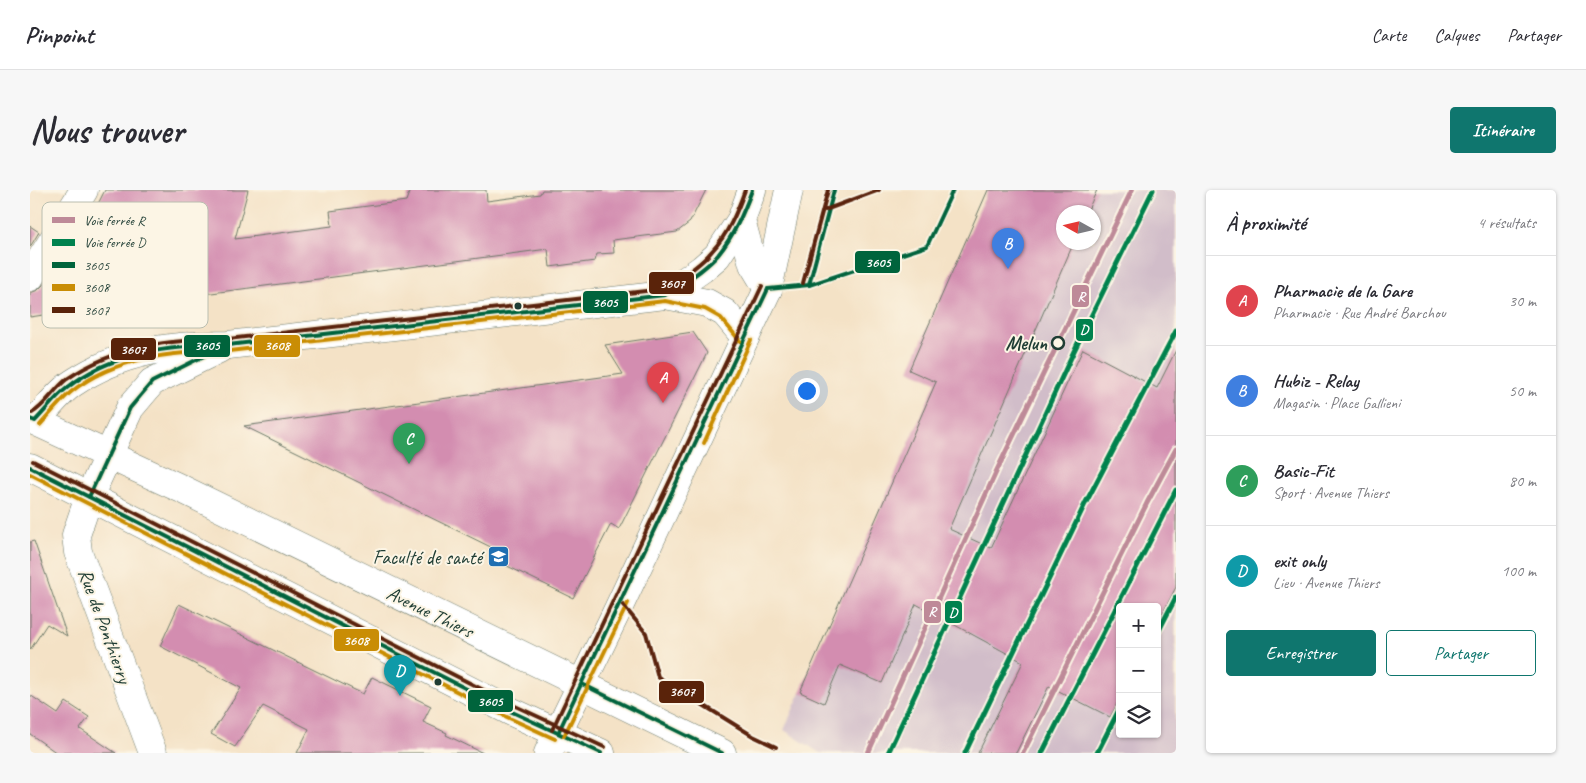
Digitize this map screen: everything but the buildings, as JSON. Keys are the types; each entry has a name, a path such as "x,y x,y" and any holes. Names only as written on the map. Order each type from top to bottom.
{"street":[{"path":"77,202 84,190"},
{"path":"665,295 717,256 741,220 752,190"},
{"path":"553,743 768,289 789,190"},
{"path":"741,220 753,264 768,289"},
{"path":"30,277 42,258"},
{"path":"32,420 71,384 113,361 142,353 187,345 228,345 665,295 707,303 725,313 745,337"},
{"path":"113,361 152,382 228,345"},
{"name":"Rue de Ponthierry","path":"152,382 130,408 89,497 76,535 78,552 153,753"},
{"name":"Avenue Thiers","path":"32,420 182,489 722,753"},
{"path":"30,467 510,711 553,743 601,753"}],"shaded area":[{"path":"988,190 1176,190 1175,753 820,753 784,730 936,382 979,211"}],"rail line":[{"name":"R","path":"868,753 997,470 1132,190"},
{"name":"D","path":"888,753 1074,351 1153,190"},
{"name":"D","path":"965,753 1085,504 1176,331"},
{"name":"R","path":"1023,753 1147,503 1176,449"},
{"name":"D","path":"1042,753 1176,490"},
{"name":"D","path":"1161,626 1176,597"},
{"name":"D","path":"1097,753 1116,716"}],"transit line":[{"name":"3607","path":"32,413 67,379 85,368 104,359 144,347 165,343 228,339 663,289 695,267 718,244 732,222 745,190"},
{"name":"3605","path":"30,419 35,421 55,399 85,376 123,358 144,353 165,349 228,345 665,295 700,272 718,255 738,224 752,190"},
{"name":"3607","path":"803,283 828,190"},
{"name":"3605","path":"809,285 834,190"},
{"name":"3607","path":"825,210 879,190"},
{"name":"3605","path":"768,289 809,285 927,246 953,190"},
{"name":"3607","path":"552,730 762,286"},
{"name":"3605","path":"558,733 768,289"},
{"name":"3608","path":"40,425 71,392 88,380 126,363 167,355 229,351 665,301 705,309 721,318 740,341"},
{"name":"3608","path":"704,443 751,340"},
{"name":"3605","path":"89,497 130,408 152,382 208,354"},
{"name":"3607","path":"33,461 513,705 604,747"},
{"name":"3605","path":"30,467 510,711 601,753"},
{"name":"3608","path":"30,474 507,717 555,739"},
{"name":"3608","path":"564,736 628,603"},
{"name":"3607","path":"623,605 646,633 658,677 753,736 776,747"},
{"name":"3605","path":"582,684 722,753"}],"place":[{"name":"Hubiz - Relay","path":"1008,269"},
{"name":"Melun","path":"1058,343"},
{"name":"Pharmacie de la Gare","path":"663,403"},
{"name":"Basic-Fit","path":"409,464"},
{"name":"Faculté de santé","path":"498,557"},
{"name":"exit only","path":"400,696"}]}
